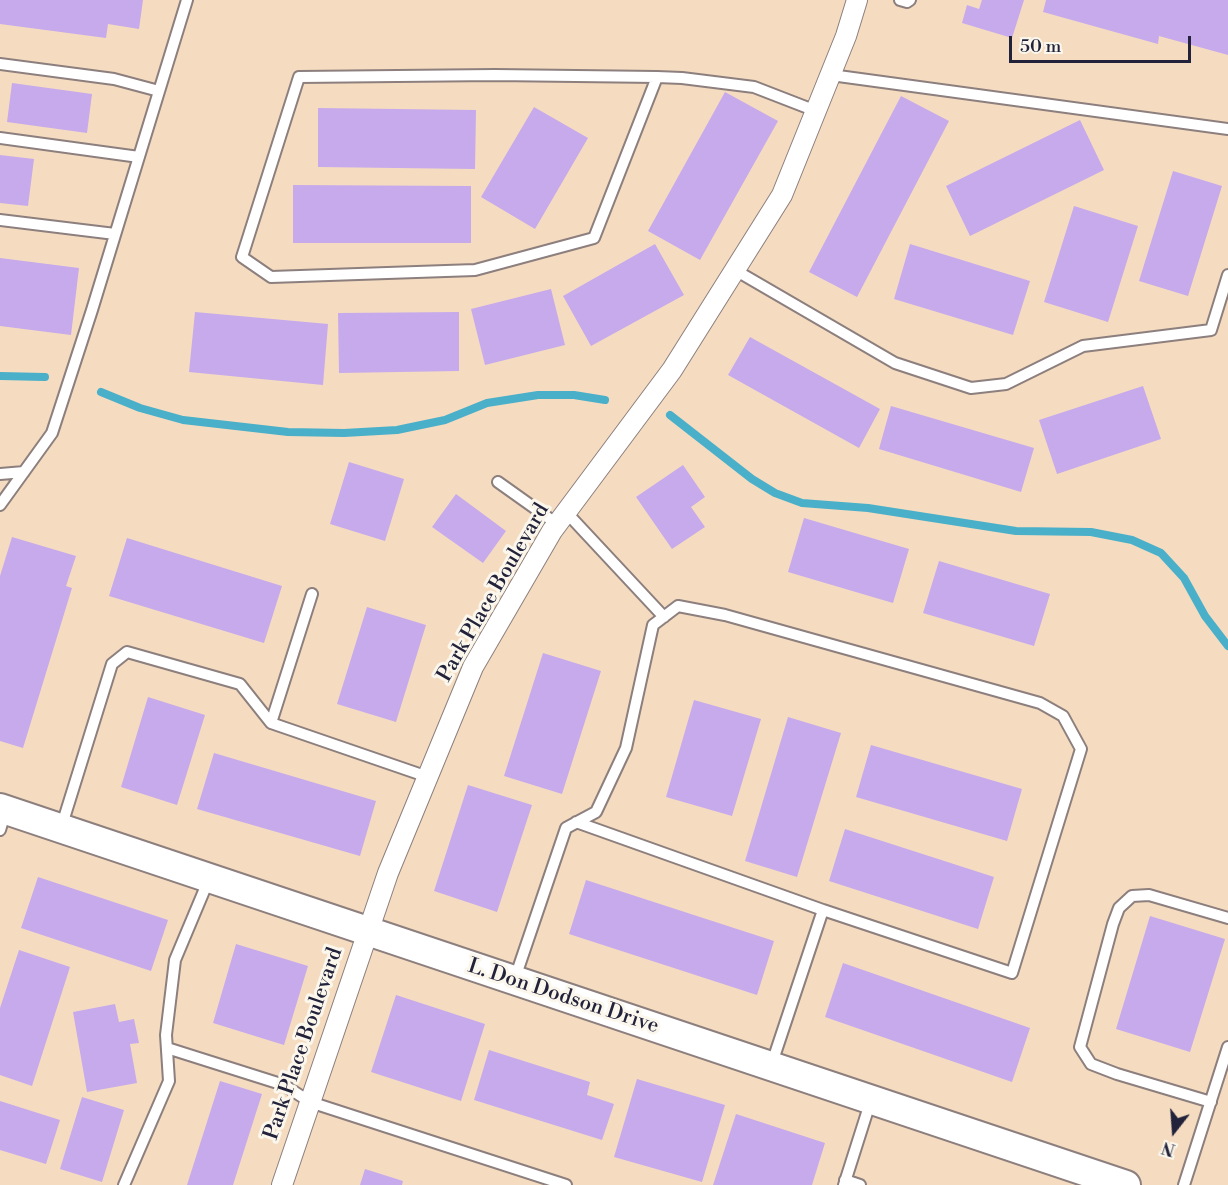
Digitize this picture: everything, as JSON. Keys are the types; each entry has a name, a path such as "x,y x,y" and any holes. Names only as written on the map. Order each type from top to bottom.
{"street":[{"name":"Park Place Boulevard","path":"282,1185 388,873 473,668 562,518 672,370 782,195 846,36 857,0"},
{"name":"L. Don Dodson Drive","path":"2,816 61,830 1126,1185"}],"lane":[{"path":"0,505 52,433 186,0"},
{"path":"900,0 907,2 910,0"},
{"path":"0,64 114,79 159,91"},
{"path":"657,77 594,238 475,270 271,277 242,257 299,77 495,75 657,77 682,78 754,87 816,111"},
{"path":"831,75 1228,129"},
{"path":"0,138 139,157"},
{"path":"0,220 115,234"},
{"path":"735,270 895,363 971,388 1006,384 1083,346 1211,330 1228,275"},
{"path":"0,474 24,472"},
{"path":"498,482 562,518 664,617"},
{"path":"271,723 312,594"},
{"path":"514,981 566,828 576,822 596,812 626,748 653,626 678,606 724,615 1040,703 1064,716 1081,749 1012,973 823,910 576,822"},
{"path":"61,830 112,664 127,652 240,684 271,723 428,777"},
{"path":"124,1185 169,1081 166,1035 175,960 209,879"},
{"path":"1210,1102 1116,1074 1091,1064 1080,1047 1113,924 1119,908 1132,896 1149,895 1228,918"},
{"path":"771,1067 823,910"},
{"path":"1184,1185 1228,1047"},
{"path":"167,1048 284,1085 310,1102 566,1185"},
{"path":"860,1185 844,1183 872,1100"}],"building":[{"path":"0,0 143,0 139,29 108,24 106,38 0,24"},
{"path":"982,0 1024,0 1012,38 962,23 967,5 979,9"},
{"path":"1046,0 1228,0 1228,55 1159,36 1158,44 1043,12"},
{"path":"12,83 92,94 87,133 7,122"},
{"path":"725,92 778,121 700,260 648,231"},
{"path":"901,96 949,121 857,297 809,272"},
{"path":"534,107 588,138 535,229 481,197"},
{"path":"318,108 476,110 475,169 318,167"},
{"path":"1080,120 1104,170 970,236 946,186"},
{"path":"0,155 34,159 28,206 0,203"},
{"path":"1173,171 1222,186 1188,296 1139,281"},
{"path":"293,185 471,186 471,243 293,243"},
{"path":"1074,206 1138,226 1108,322 1044,302"},
{"path":"655,244 684,295 591,346 563,296"},
{"path":"910,244 1030,281 1013,335 894,299"},
{"path":"0,258 79,268 71,335 0,326"},
{"path":"551,289 565,345 485,365 471,309"},
{"path":"195,312 328,324 323,385 189,372"},
{"path":"459,312 459,371 339,373 338,313"},
{"path":"750,337 880,409 859,448 728,375"},
{"path":"1143,386 1161,439 1057,474 1039,420"},
{"path":"891,406 1034,448 1021,492 879,449"},
{"path":"349,462 404,479 385,541 330,524"},
{"path":"683,465 705,497 691,507 705,527 672,549 636,497"},
{"path":"456,494 506,531 483,563 432,527"},
{"path":"804,518 909,549 893,603 788,572"},
{"path":"12,537 76,556 66,586 72,588 23,748 0,741 0,576"},
{"path":"127,538 282,586 264,643 109,596"},
{"path":"939,561 1050,594 1034,646 923,613"},
{"path":"367,607 426,625 396,722 337,704"},
{"path":"543,653 601,671 562,794 504,776"},
{"path":"148,697 205,715 177,805 121,787"},
{"path":"694,700 761,719 732,816 666,797"},
{"path":"788,717 841,733 797,877 745,861"},
{"path":"871,745 1022,789 1007,841 856,797"},
{"path":"214,753 376,801 360,856 197,809"},
{"path":"468,785 532,805 497,912 434,891"},
{"path":"845,829 994,877 978,929 829,881"},
{"path":"38,877 168,920 151,971 21,928"},
{"path":"586,880 774,941 757,995 569,934"},
{"path":"1150,916 1225,939 1190,1052 1116,1029"},
{"path":"236,944 308,966 284,1045 213,1023"},
{"path":"19,950 70,967 32,1086 0,1075 0,1008"},
{"path":"843,963 1030,1028 1012,1082 825,1017"},
{"path":"396,995 485,1024 461,1101 371,1072"},
{"path":"115,1004 119,1022 134,1019 139,1043 130,1044 137,1083 87,1092 73,1012"},
{"path":"489,1050 590,1082 587,1095 614,1104 602,1140 474,1100"},
{"path":"637,1079 725,1105 702,1182 614,1157"},
{"path":"220,1081 262,1094 233,1185 187,1185"},
{"path":"82,1097 124,1110 102,1182 60,1169"},
{"path":"0,1101 60,1120 46,1164 0,1150"},
{"path":"736,1114 825,1143 812,1185 713,1185"},
{"path":"365,1169 403,1181 402,1185 360,1185"}],"waterway":[{"path":"0,376 45,377"},
{"path":"101,392 140,408 183,420 288,432 344,433 397,430 445,420 487,403 538,395 574,395 605,400"},
{"path":"670,415 752,479 775,493 802,503 868,508 1016,531 1091,532 1132,540 1161,553 1184,578 1205,616 1228,646"}]}
